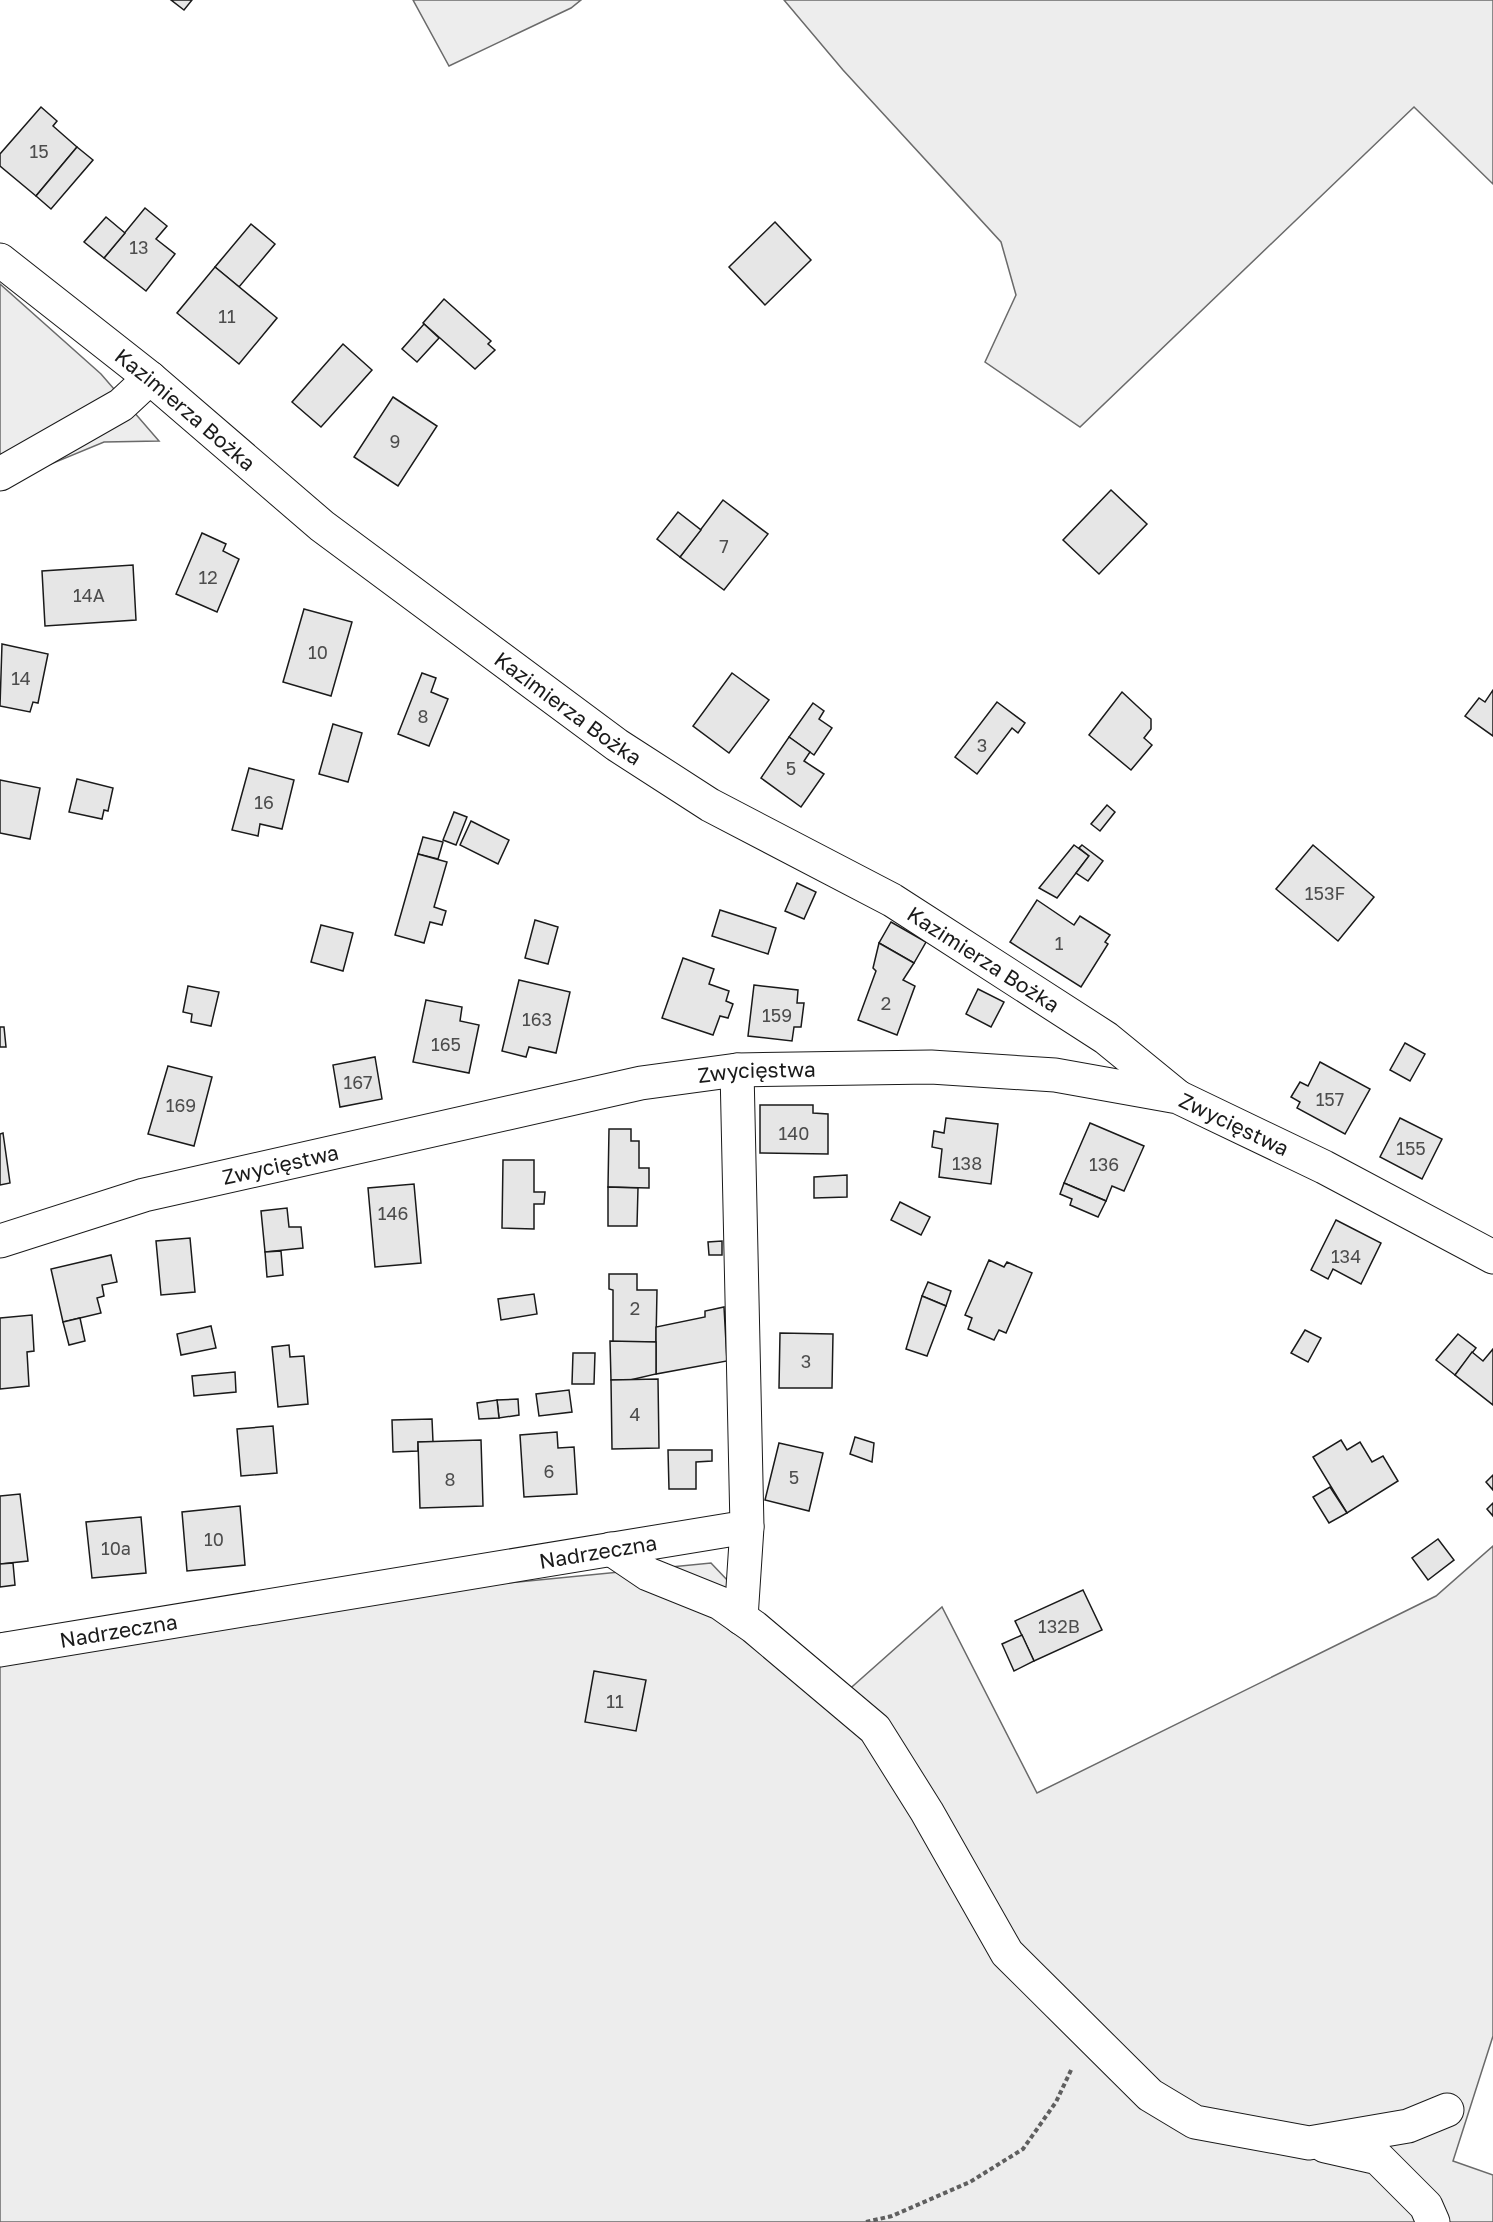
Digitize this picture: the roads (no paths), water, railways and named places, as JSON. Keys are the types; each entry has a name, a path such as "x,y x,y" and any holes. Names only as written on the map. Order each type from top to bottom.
{"street":[{"name":"Kazimierza Bożka","path":"0,260 150,378 322,526 617,745 710,805 892,900 1106,1038 1178,1097"},
{"path":"0,474 121,405 150,378"},
{"name":"Zwycięstwa","path":"0,1241 144,1195 642,1083 737,1070 931,1067 1055,1075 1178,1097 1324,1167 1493,1257"},
{"path":"737,1070 747,1527 741,1618"},
{"name":"Nadrzeczna","path":"0,1650 747,1527"},
{"path":"611,1549 648,1575 720,1603 875,1729 927,1812 1007,1953 1150,2095 1195,2122 1378,2158 1426,2206 1433,2222"},
{"path":"1309,2143 1408,2126 1447,2110"}]}
